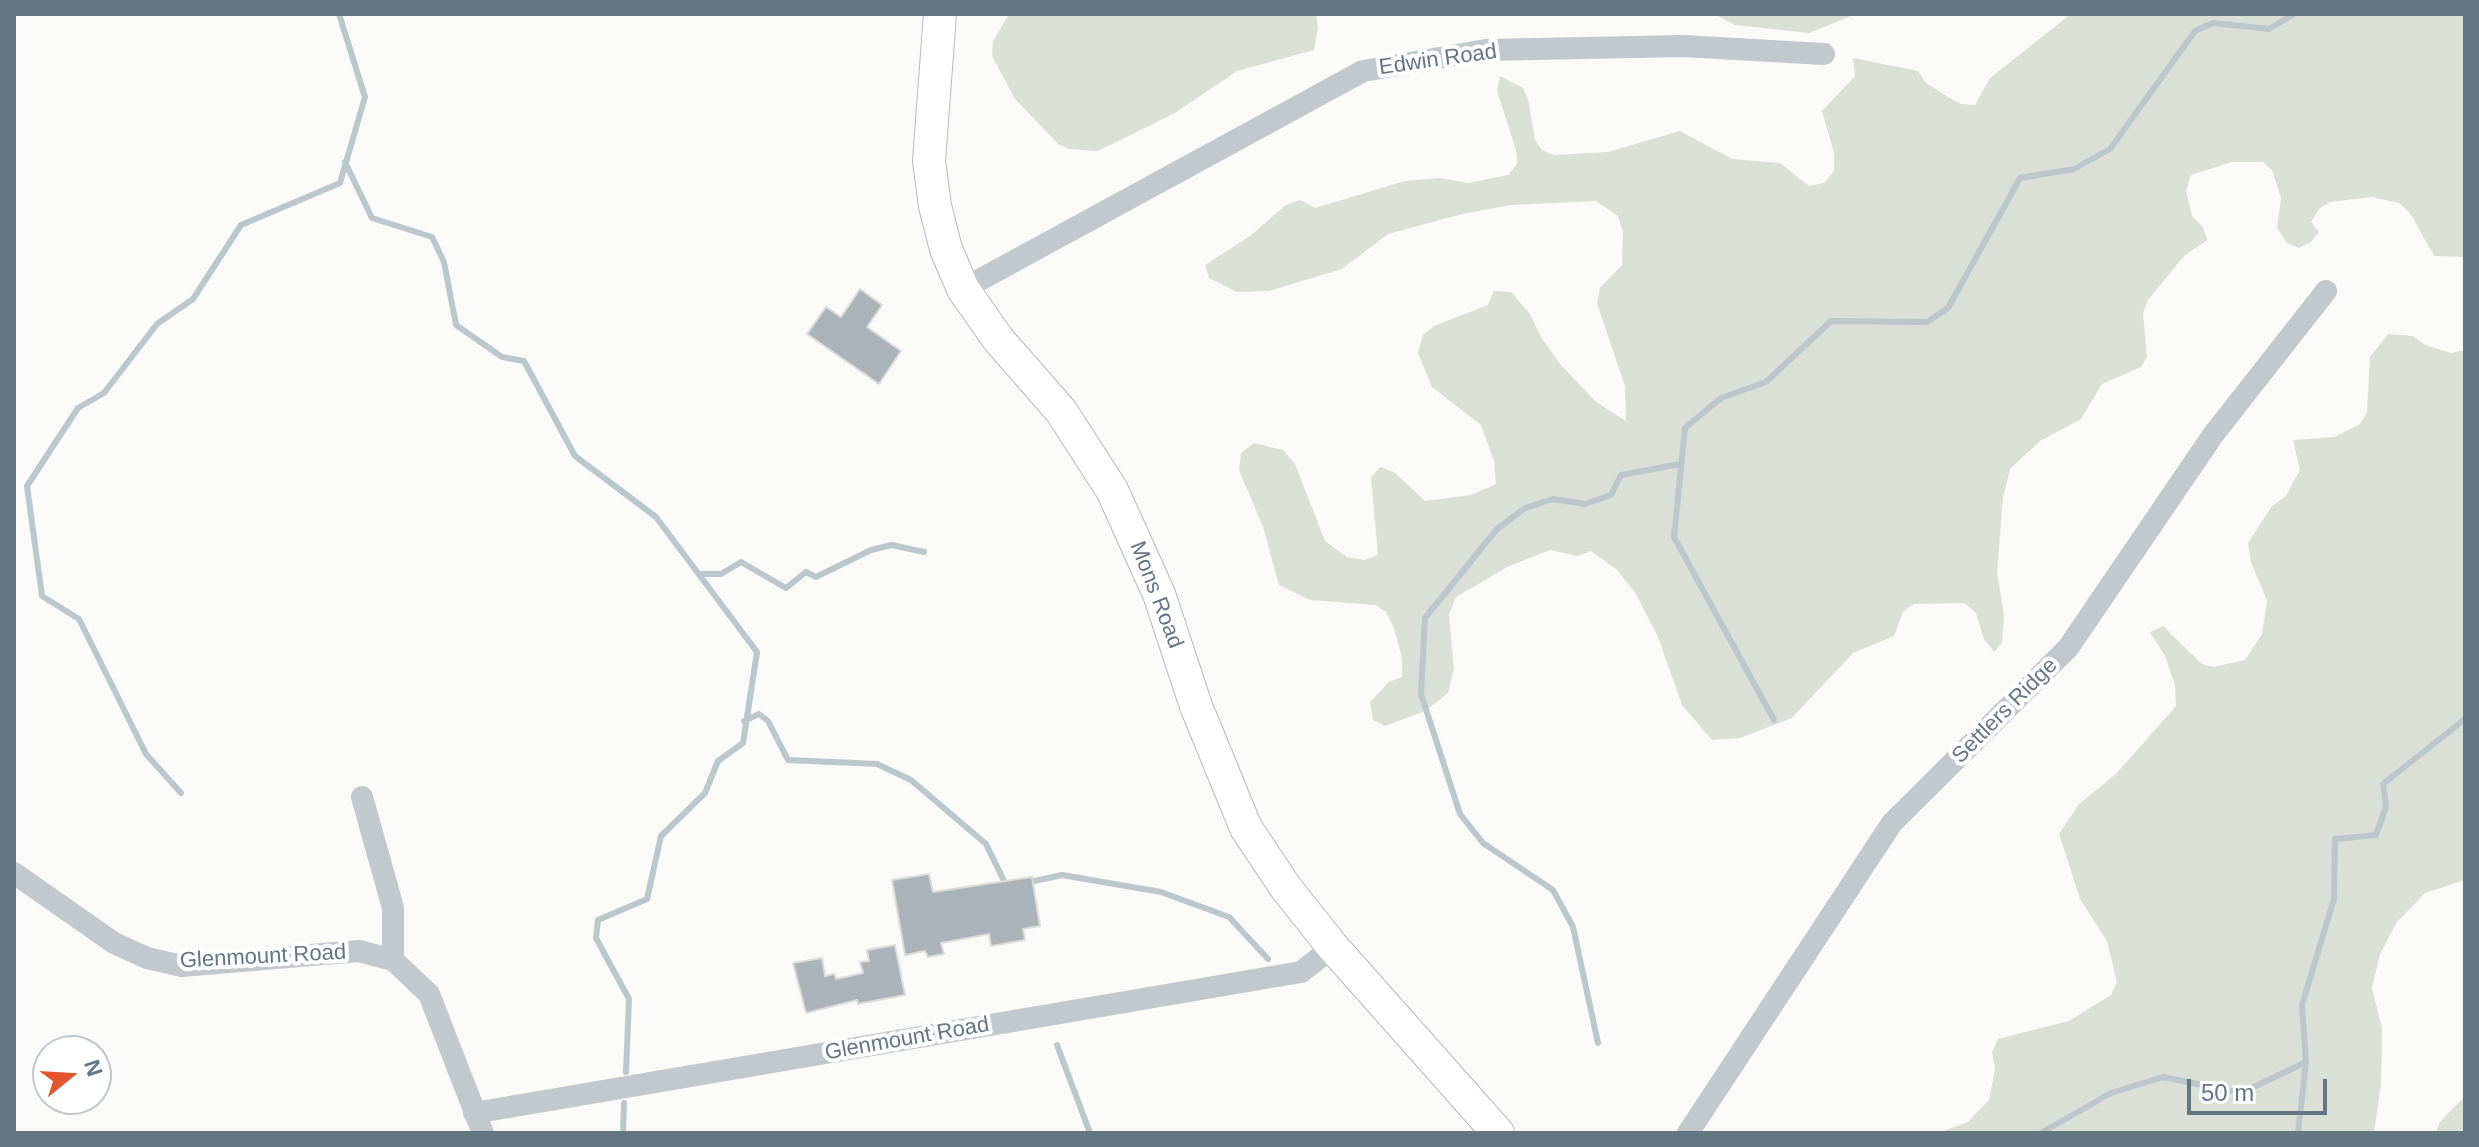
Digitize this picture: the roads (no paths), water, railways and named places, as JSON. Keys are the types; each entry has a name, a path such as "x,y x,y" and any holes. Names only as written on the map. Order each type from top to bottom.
{"main road":[{"name":"Mons Road","path":"940,14 929,161 935,206 946,249 963,289 998,339 1061,411 1112,490 1159,594 1196,706 1246,828 1286,888 1333,947 1498,1133"}],"street":[{"name":"Edwin Road","path":"963,289 1363,71 1486,50 1683,46 1824,54"},
{"name":"Settlers Ridge","path":"1696,1130 1892,823 2068,648 2213,435 2326,291"},
{"path":"362,797 393,908 393,960 429,994 478,1123"},
{"name":"Glenmount Road","path":"14,873 114,943 147,958 182,966 359,951 393,960"},
{"name":"Glenmount Road","path":"478,1123 1301,972 1333,947"}],"waterway":[{"path":"181,793 146,754 79,619 42,596 27,486 78,408 104,393 157,324 193,299 241,225 340,183 365,97 339,14"},
{"path":"1774,720 1674,537 1685,428 1721,398 1766,382 1831,321 1927,322 1948,308 2020,178 2074,169 2110,149 2195,31 2213,23 2269,29 2294,14"},
{"path":"345,162 372,218 432,237 444,262 456,325 502,357 524,361 575,456 656,517 757,652 743,743 718,761 705,793 661,836 647,899 598,920 596,938 629,999 626,1072"},
{"path":"1598,1043 1573,927 1553,890 1483,843 1460,814 1421,694 1425,618 1497,529 1525,508 1553,499 1585,504 1611,495 1621,475 1680,464"},
{"path":"701,574 721,574 741,562 786,588 806,572 816,577 871,550 892,545 924,552"},
{"path":"744,721 759,714 768,721 788,760 877,764 911,780 986,844 1007,887"},
{"path":"2298,1133 2306,1062 2302,1005 2334,899 2335,839 2376,835 2386,807 2383,784 2465,719"},
{"path":"1025,883 1062,875 1161,892 1229,917 1268,959"},
{"path":"1057,1045 1090,1133"},
{"path":"2041,1133 2111,1093 2163,1077 2241,1093 2306,1062"},
{"path":"623,1133 624,1103"}]}
